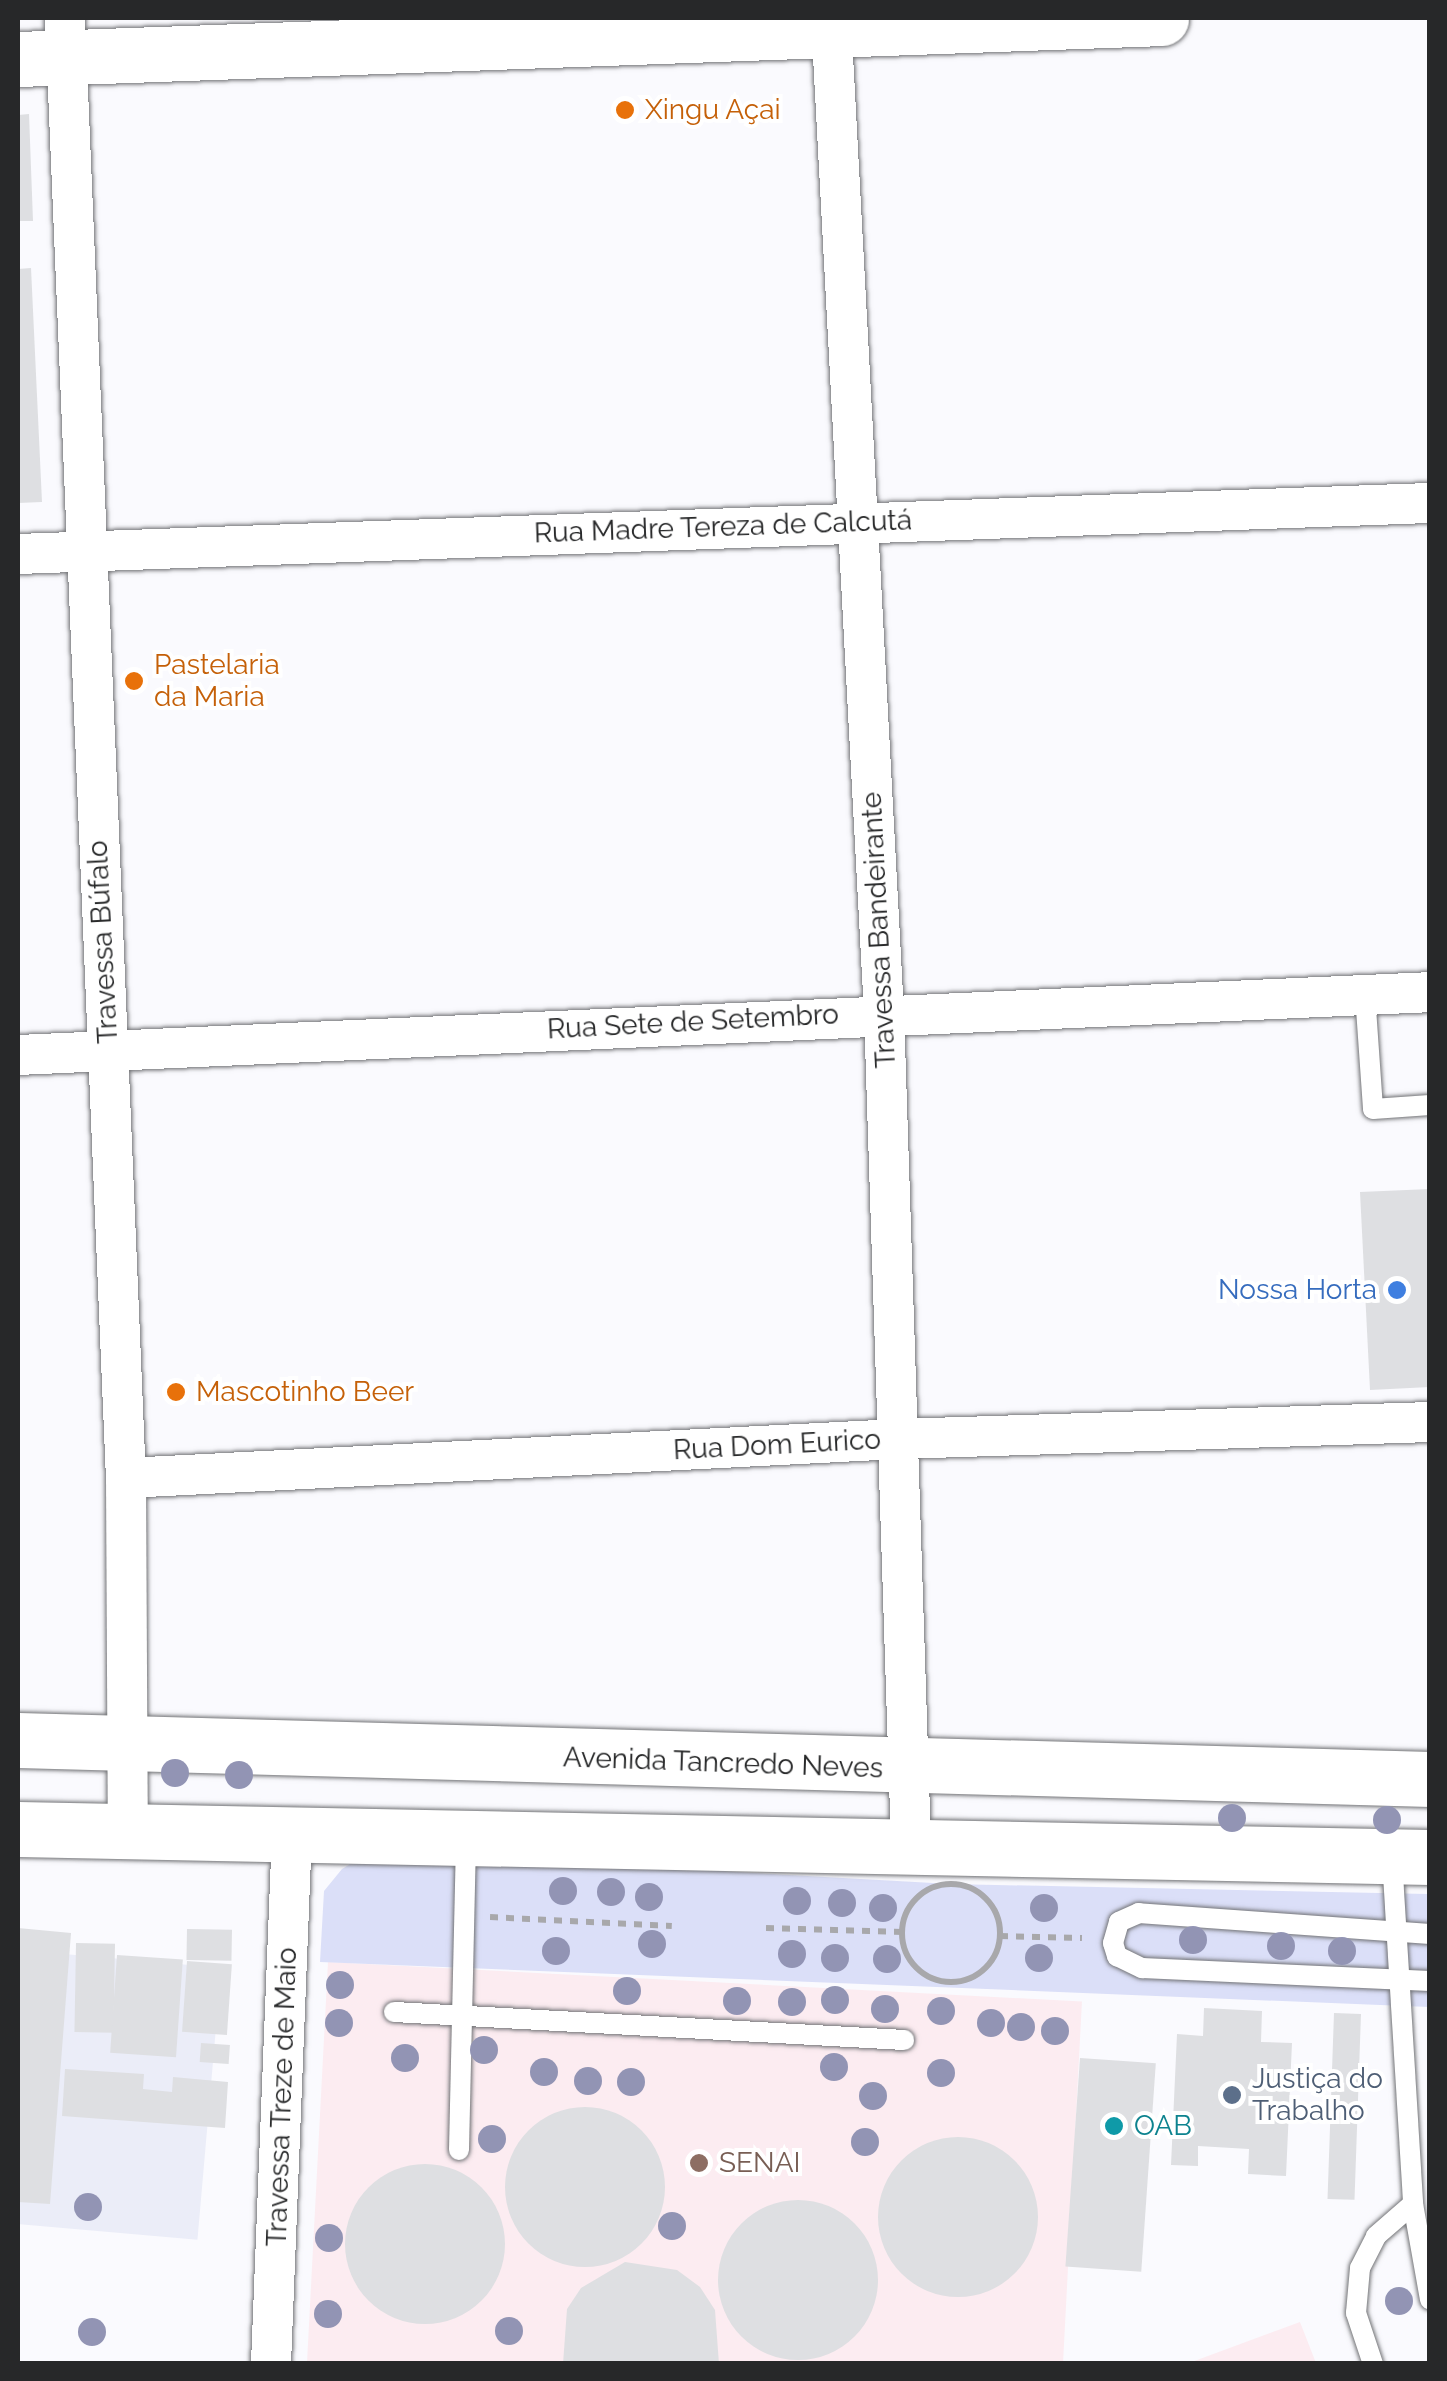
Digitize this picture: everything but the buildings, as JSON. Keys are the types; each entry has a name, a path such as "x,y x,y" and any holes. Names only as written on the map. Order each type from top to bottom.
{"street":[{"path":"49,45 204,35 1161,18"},
{"name":"Travessa Bandeirante","path":"831,24 884,1012 911,1843"},
{"name":"Travessa Búfalo","path":"49,45 83,552 109,1053 126,1478 131,1744 128,1828"},
{"name":"Rua Madre Tereza de Calcutá","path":"18,554 1430,503"},
{"name":"Rua Sete de Setembro","path":"18,1055 884,1012 1430,992"},
{"name":"Rua Dom Eurico","path":"126,1478 898,1439 1430,1422"},
{"name":"Avenida Tancredo Neves","path":"18,1740 910,1769 1430,1780"},
{"path":"18,1829 466,1834 1411,1856"},
{"name":"Travessa Treze de Maio","path":"272,2364 292,1831"}],"lane":[{"path":"1366,994 1372,1108 1430,1105"},
{"path":"459,2150 466,1834"},
{"path":"1411,1856 1394,1932 1395,1978 1413,2204 1430,2299"},
{"path":"1430,1934 1138,1913 1119,1922 1113,1943 1117,1956 1142,1968 1430,1981"},
{"path":"394,2012 904,2040"},
{"path":"1373,2364 1356,2313 1360,2268 1376,2236 1413,2204"}],"path":[{"path":"951,1884 982,1895 1000,1936 985,1969 954,1983 924,1975 912,1964 902,1932 910,1905 921,1893 951,1884"},
{"path":"479,1917 672,1926"},
{"path":"766,1928 902,1932"},
{"path":"1000,1936 1082,1938"}],"shaded area":[{"path":"483,1858 951,1884 1429,1894 1429,2007 320,1962 324,1891 342,1869 352,1863"},
{"path":"18,1950 221,1968 197,2240 18,2224"},
{"name":"SENAI","path":"328,1962 1082,2002 1063,2364 307,2363"},
{"path":"1300,2322 1316,2363 1189,2363"}],"place":[{"name":"Xingu Açai","path":"625,110"},
{"name":"Pastelaria da Maria","path":"134,681"},
{"name":"Nossa Horta","path":"1397,1290"},
{"name":"Mascotinho Beer","path":"176,1392"},
{"name":"Justiça do Trabalho","path":"1232,2095"},
{"name":"OAB","path":"1114,2126"},
{"name":"SENAI","path":"699,2163"}]}
